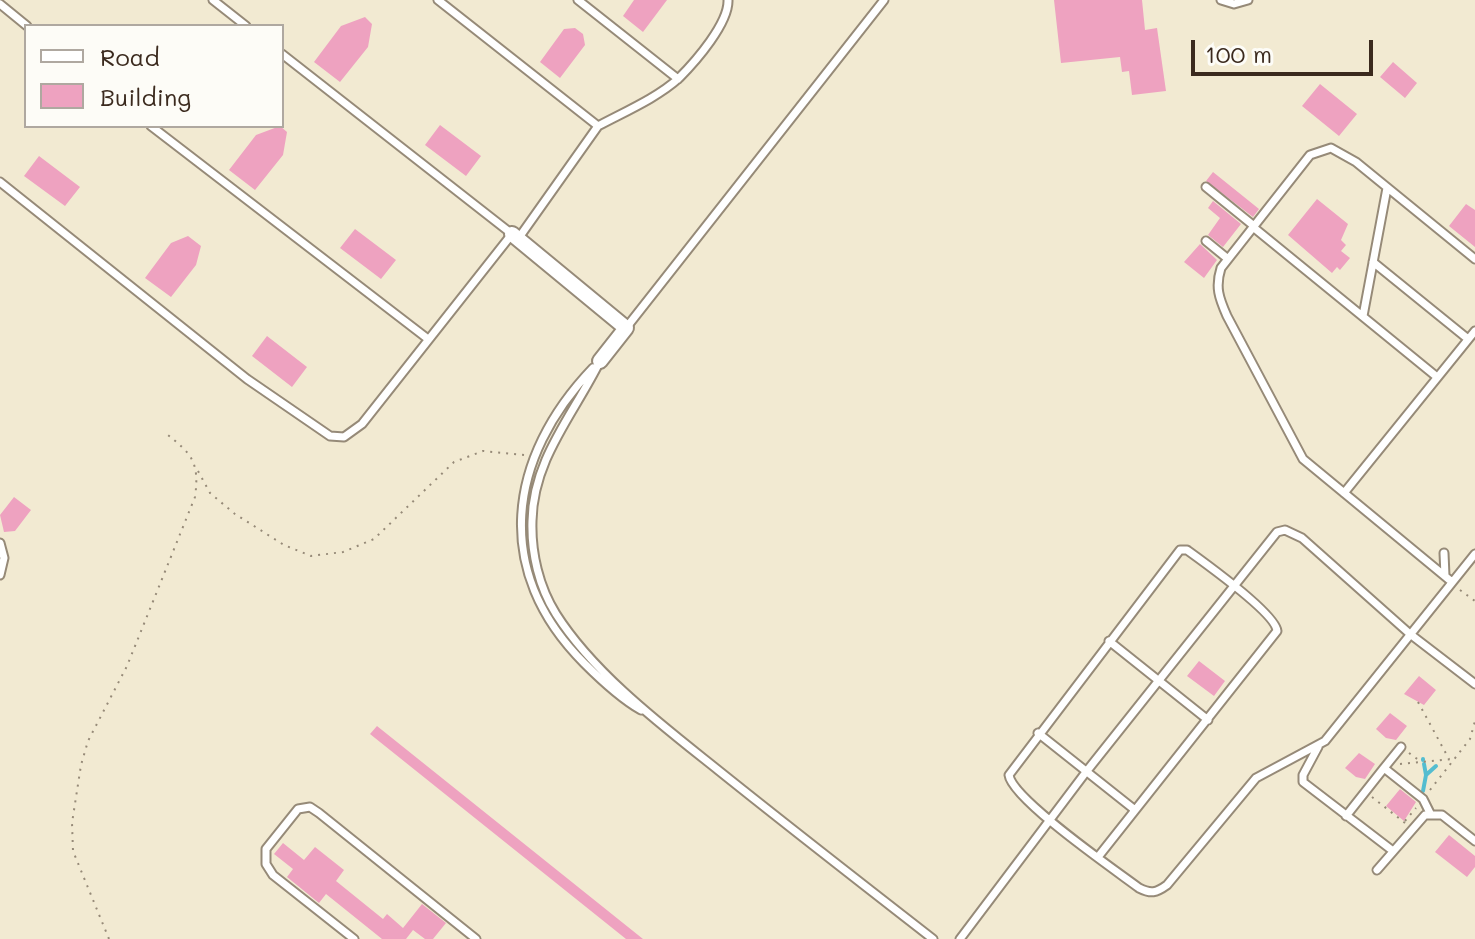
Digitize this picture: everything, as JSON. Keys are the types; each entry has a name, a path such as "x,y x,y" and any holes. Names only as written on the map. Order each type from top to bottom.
{"street":[{"path":"515,236 626,328 600,361"}],"lane":[{"path":"213,0 243,24"},
{"path":"438,0 598,126"},
{"path":"578,0 678,79"},
{"path":"0,182 247,379 330,436 344,437 362,424 428,339 515,236 598,126 678,79 721,26 728,13 728,0"},
{"path":"626,328 884,0"},
{"path":"1221,0 1234,4 1248,0"},
{"path":"0,4 25,24"},
{"path":"284,56 515,236"},
{"path":"154,128 428,339"},
{"path":"1452,583 1296,450 1227,316 1217,292 1217,280 1228,259 1253,226 1310,155 1320,149 1341,152 1475,259"},
{"path":"1206,187 1437,377"},
{"path":"1363,316 1387,188"},
{"path":"1206,241 1228,259"},
{"path":"1373,262 1468,339"},
{"path":"1344,493 1475,331"},
{"path":"600,361 558,413 534,457 520,529 532,592 549,621 577,656 619,695 933,939"},
{"path":"600,361 549,450 540,473 532,521 534,553 542,584 557,615 651,717"},
{"path":"960,939 1086,772 1277,532 1295,532 1410,634 1475,684"},
{"path":"0,543 4,558 0,575"},
{"path":"1098,857 1277,628 1232,585 1187,550 1180,550 1010,770 1009,781 1051,822 1139,888 1154,893 1173,879 1256,778 1278,763 1318,747"},
{"path":"1444,553 1445,576"},
{"path":"1393,851 1303,782 1303,775 1318,747 1475,554"},
{"path":"1109,641 1208,720"},
{"path":"1038,733 1135,810"},
{"path":"1346,816 1401,747"},
{"path":"1385,766 1423,799 1430,813"},
{"path":"354,939 273,875 266,864 266,849 298,809 310,807 319,813 476,939"},
{"path":"1377,870 1408,825 1430,813 1442,815 1475,841"}],"path":[{"path":"164,432 186,451 210,493 235,514 284,545 311,556 343,552 374,539 454,462 483,451 534,457"},
{"path":"109,939 73,851 74,800 88,741 144,626 195,497 198,470"},
{"path":"1452,583 1475,601"},
{"path":"1418,702 1449,759"},
{"path":"1365,792 1408,825 1423,799 1470,739 1475,721"},
{"path":"1385,766 1454,758"}],"building":[{"path":"634,0 667,0 643,32 623,16"},
{"path":"1054,0 1142,0 1145,30 1157,28 1166,91 1132,95 1129,71 1122,72 1120,57 1061,63"},
{"path":"365,17 372,24 368,47 340,82 314,62 341,26"},
{"path":"575,28 583,34 585,45 560,78 540,62 564,29"},
{"path":"1393,62 1417,83 1405,98 1380,77"},
{"path":"1320,84 1357,114 1339,136 1302,106"},
{"path":"440,125 481,156 466,176 425,145"},
{"path":"275,128 287,132 283,155 255,190 229,170 256,135"},
{"path":"39,156 80,187 65,206 24,176"},
{"path":"1213,172 1259,209 1253,217 1206,181"},
{"path":"1317,199 1348,224 1341,240 1346,245 1341,251 1350,258 1340,270 1337,267 1332,273 1288,235"},
{"path":"1213,201 1241,224 1223,247 1208,235 1220,218 1208,208"},
{"path":"1466,204 1475,210 1475,247 1449,226"},
{"path":"355,229 396,260 381,279 340,248"},
{"path":"188,236 201,246 196,265 171,297 145,278 171,243"},
{"path":"1200,244 1217,260 1204,278 1184,262"},
{"path":"267,336 307,367 292,387 252,356"},
{"path":"14,497 31,510 15,531 4,532 0,515"},
{"path":"1199,661 1225,681 1214,696 1187,676"},
{"path":"1419,676 1436,690 1424,705 1404,694"},
{"path":"1390,713 1407,726 1396,740 1386,738 1376,729"},
{"path":"377,726 643,939 626,939 370,734"},
{"path":"1359,753 1375,764 1365,779 1356,777 1345,768"},
{"path":"1400,789 1416,802 1404,821 1386,806"},
{"path":"1449,835 1475,856 1475,867 1467,877 1435,852"},
{"path":"283,843 304,860 315,847 344,870 336,881 383,919 387,914 403,928 422,904 446,923 433,939 425,939 413,930 406,939 382,939 326,894 319,903 287,877 293,869 274,854"}],"waterway":[{"path":"1424,764 1426,775"},
{"path":"1423,791 1426,775 1436,766"}]}
